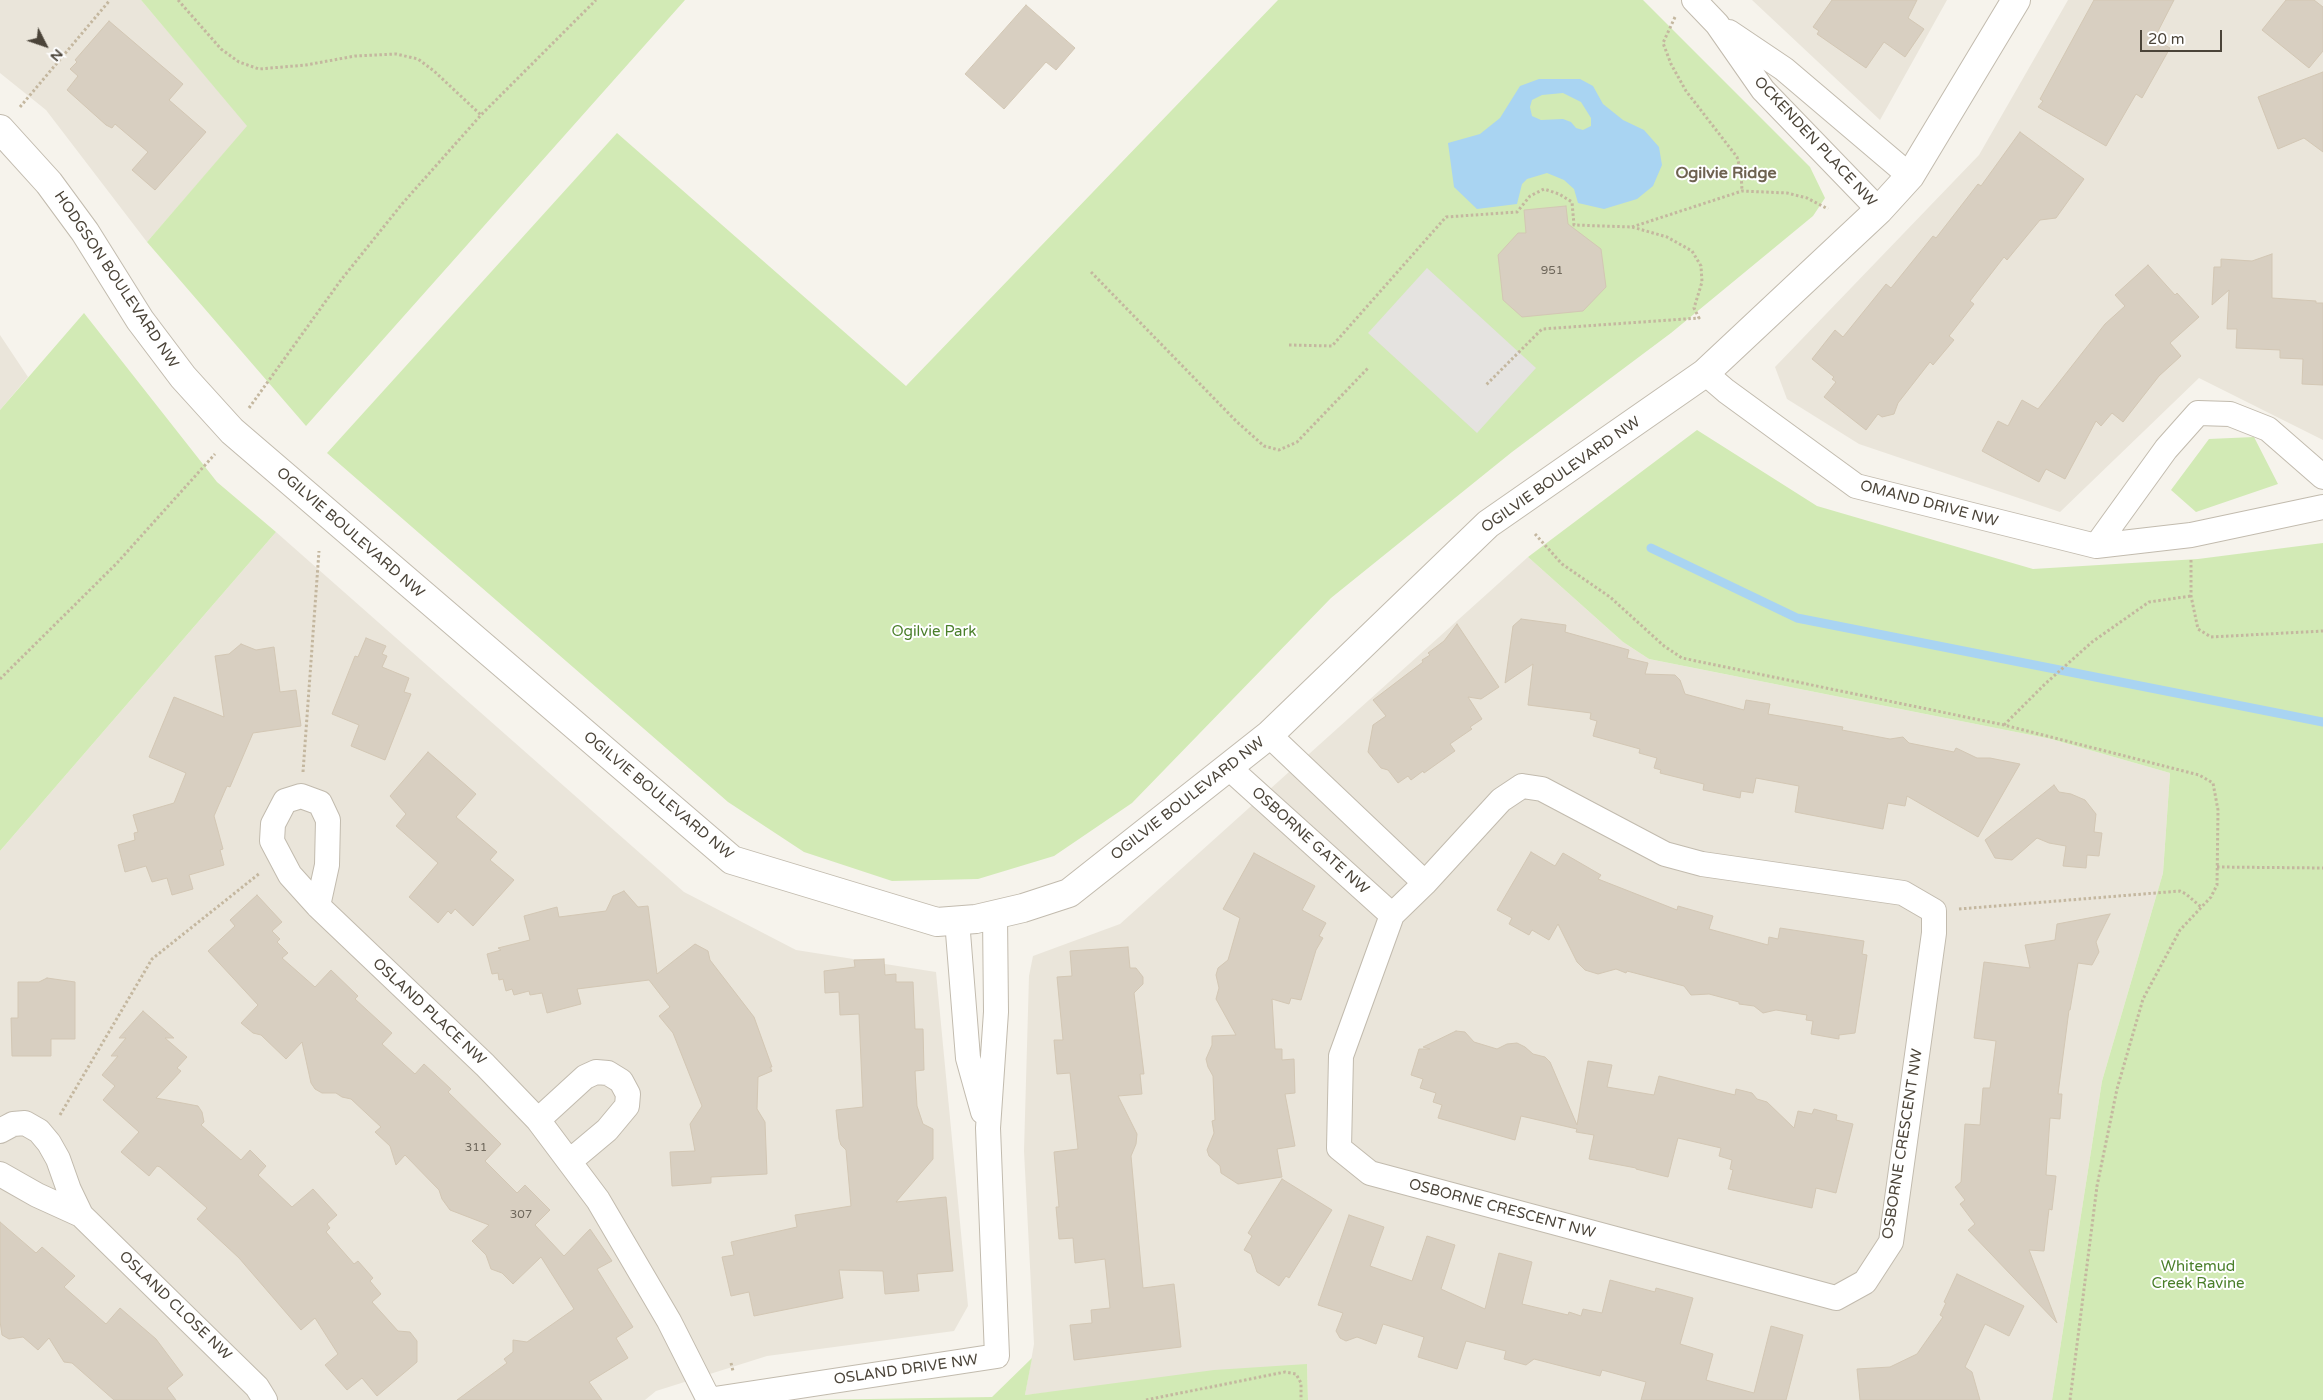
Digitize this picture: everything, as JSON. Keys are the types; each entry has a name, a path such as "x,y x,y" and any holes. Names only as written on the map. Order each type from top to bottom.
{"street":[{"name":"OGILVIE BOULEVARD NW","path":"232,431 732,860 937,922 976,919 995,915 1069,893 1268,735 1488,524 1705,373 1879,210 1910,176 2016,0"},
{"name":"OCKENDEN PLACE NW","path":"1685,7 1717,24 1784,69 1910,176"},
{"name":"OCKENDEN PLACE NW","path":"1717,24 1763,90 1879,210"},
{"name":"HODGSON BOULEVARD NW","path":"0,129 49,183 85,232 140,320 183,377 232,431"},
{"name":"OMAND DRIVE NW","path":"1705,373 1726,391 1856,486 2096,546 2191,535 2323,507"},
{"path":"2096,546 2166,449 2198,413 2230,414 2268,429 2323,477"},
{"path":"1268,735 1425,883"},
{"name":"OSBORNE GATE NW","path":"1228,767 1392,915"},
{"name":"OSBORNE CRESCENT NW","path":"1522,786 1542,789 1665,854 1702,864 1903,893 1934,911 1934,932 1891,1242 1865,1282 1836,1298 1370,1173 1339,1148 1341,1056 1392,915 1425,883 1502,800 1522,786"},
{"name":"OSLAND PLACE NW","path":"318,906 459,1040 538,1120 598,1200 670,1321 708,1400"},
{"name":"OSLAND DRIVE NW","path":"708,1400 997,1356 988,1128 996,1012 995,915"},
{"name":"OSLAND DRIVE NW","path":"957,920 968,1058 988,1128"},
{"path":"538,1120 590,1074 596,1072 608,1073 621,1081 628,1094 627,1106 607,1130 570,1161"},
{"name":"OSLAND CLOSE NW","path":"0,1131 13,1124 25,1123 39,1131 58,1159 69,1190 82,1215 258,1387 265,1400"},
{"name":"OSLAND CLOSE NW","path":"0,1174 37,1195 82,1215"}],"path":[{"path":"20,107 110,0"},
{"path":"178,0 221,48 239,62 259,69 306,65 355,56 396,54 418,59 434,71 481,115"},
{"path":"0,679 117,563 210,461 260,395 341,280 402,204 481,115 596,0"},
{"path":"1685,7 1664,43 1671,64 1686,91 1737,157 1741,172 1742,191"},
{"path":"1288,345 1332,346 1446,217 1517,212 1530,196 1544,189 1559,194 1572,202 1574,225 1632,227 1667,237 1692,251 1701,266 1702,282 1694,308 1700,318 1542,329 1485,386"},
{"path":"1632,227 1742,191 1786,193 1807,198 1828,209"},
{"path":"1091,272 1236,421 1264,446 1279,450 1297,442 1369,367"},
{"path":"1535,534 1562,564 1610,596 1664,646 1682,658 2004,725 2207,778 2213,782 2217,797 2217,885 2211,897 2180,930 2143,999 2117,1089 2097,1186 2070,1400"},
{"path":"2191,535 2191,596 2198,629 2211,637 2323,631"},
{"path":"302,780 319,551"},
{"path":"2004,725 2045,684 2092,642 2149,602 2191,596"},
{"path":"2217,868 2323,868"},
{"path":"58,1119 152,959 262,870"},
{"path":"1934,911 2180,891 2201,907"},
{"path":"1146,1400 1285,1372 1296,1374 1301,1384 1301,1400"}],"shaded area":[{"path":"0,0 141,0 248,126 147,242 46,110 0,73"},
{"path":"1752,0 1947,0 1880,120"},
{"path":"2068,0 2323,0 2323,440 2199,378 2060,512 1859,444 1787,399 1775,367 1979,155"},
{"path":"1427,268 1536,368 1477,433 1368,333"},
{"path":"0,335 28,377 0,410"},
{"path":"276,532 684,892 796,950 936,972 968,1306 954,1331 767,1356 656,1391 645,1400 0,1400 0,851"},
{"path":"1528,557 1623,642 1649,659 2051,739 2170,773 2163,873 2102,1081 2052,1400 1308,1400 1307,1365 1025,1395 1034,1344 1024,1151 1029,976 1033,956 1120,924"}],"green space":[{"path":"141,0 685,0 306,426 147,242 247,126"},
{"name":"Ogilvie Park","path":"1278,0 1643,0 1810,167 1825,198 1813,216 1671,333 1512,452 1331,598 1132,803 1054,856 978,879 892,881 804,852 728,802 327,453 617,133 906,386"},
{"path":"84,313 217,482 276,532 0,851 0,410"},
{"name":"Whitemud Creek Ravine","path":"1697,430 1817,506 2033,569 2198,559 2323,543 2323,1400 2052,1400 2102,1081 2163,873 2170,773 2051,739 1649,659 1623,642 1528,557"},
{"path":"2254,437 2278,484 2196,512 2171,490 2209,439"},
{"path":"1032,1358 1025,1395 1214,1370 1307,1364 1308,1400 808,1400 992,1397"}],"water":[{"path":"1539,79 1580,79 1593,86 1603,104 1623,120 1644,130 1659,147 1662,165 1653,186 1637,199 1604,209 1578,203 1574,189 1564,180 1547,173 1527,179 1522,184 1517,204 1477,209 1454,187 1448,143 1480,134 1500,118 1520,86","holes":["1563,93 1581,102 1591,118 1591,126 1583,130 1576,128 1571,122 1563,119 1541,120 1532,116 1530,107 1532,100 1542,95"]}],"building":[{"path":"1832,0 1917,0 1908,18 1924,29 1905,57 1884,42 1866,68 1817,34 1819,31 1813,27"},
{"path":"2094,0 2174,0 2154,39 2170,48 2142,98 2136,94 2106,146 2038,107 2043,101 2040,99"},
{"path":"2286,0 2314,0 2323,7 2323,51 2309,68 2262,30"},
{"path":"1026,5 1075,48 1056,70 1046,62 1004,109 965,74"},
{"path":"109,21 183,84 169,100 206,132 155,190 132,170 148,152 115,124 112,128 106,125 67,90 78,76 70,69 77,62 75,60"},
{"path":"2323,72 2323,152 2304,138 2278,149 2258,97"},
{"path":"2020,132 2084,179 2056,218 2040,220 2007,260 2004,257 1970,301 1974,304 1949,336 1954,340 1933,365 1930,362 1898,403 1894,414 1882,417 1878,414 1866,430 1824,397 1836,382 1832,379 1834,377 1812,359 1835,330 1843,337 1886,284 1891,288 1933,236 1936,238 1978,184 1981,186"},
{"path":"1566,206 1568,224 1601,249 1606,287 1583,311 1522,317 1503,300 1498,255 1518,233 1526,233 1524,210"},
{"path":"2272,254 2272,298 2323,303 2323,385 2302,384 2303,359 2280,358 2280,350 2236,348 2237,329 2227,329 2229,290 2212,305 2214,267 2221,267 2221,259 2252,261"},
{"path":"2148,265 2175,295 2177,293 2199,317 2170,343 2181,356 2159,376 2123,422 2112,413 2101,426 2096,421 2065,479 2046,469 2039,482 1982,451 1998,421 2008,426 2022,400 2038,409 2105,324 2125,306 2115,295"},
{"path":"1521,619 1566,625 1565,632 1629,650 1627,658 1648,663 1645,674 1675,675 1680,680 1685,694 1744,710 1746,700 1770,704 1768,714 1843,727 1842,730 1890,739 1903,737 1909,743 1954,752 1956,748 1977,758 1990,758 2020,764 1978,837 1907,796 1905,806 1888,803 1883,829 1795,812 1799,786 1756,778 1753,793 1741,791 1740,798 1703,790 1704,784 1660,773 1661,770 1654,768 1657,758 1639,753 1640,749 1593,736 1597,721 1590,719 1591,713 1528,705 1533,664 1505,683 1513,626"},
{"path":"1457,624 1499,687 1481,699 1468,697 1482,719 1470,727 1472,729 1450,744 1455,751 1424,773 1423,771 1411,780 1408,776 1398,783 1388,770 1381,768 1368,752 1373,725 1386,716 1373,700 1423,662 1422,660 1430,655 1428,653 1444,641"},
{"path":"366,638 386,646 382,654 387,656 382,667 409,678 404,692 411,694 385,760 351,746 359,725 332,714 355,656 358,657"},
{"path":"241,644 256,650 274,647 280,692 296,690 301,726 253,733 230,787 227,786 214,816 223,849 220,850 224,865 189,875 193,889 172,895 167,878 152,882 146,866 125,872 118,845 135,840 134,833 138,832 133,815 174,803 186,773 149,757 174,697 224,717 215,656 229,654"},
{"path":"428,752 476,794 456,817 497,852 490,860 514,880 473,926 455,909 451,914 448,911 438,923 409,897 438,863 396,826 406,814 390,796"},
{"path":"2054,785 2059,792 2071,794 2085,800 2096,814 2094,832 2102,833 2099,856 2087,855 2086,868 2063,866 2066,846 2049,843 2037,838 2012,860 1995,858 1985,840"},
{"path":"1531,852 1555,866 1563,853 1601,875 1598,879 1677,910 1678,906 1713,916 1709,929 1768,945 1769,937 1778,939 1780,928 1864,941 1862,954 1867,955 1855,1033 1839,1035 1839,1039 1811,1034 1813,1021 1806,1020 1807,1015 1776,1010 1763,1013 1754,1006 1739,1004 1739,1002 1709,994 1691,995 1684,986 1627,971 1626,973 1616,969 1598,974 1585,970 1577,962 1558,924 1549,940 1532,930 1529,935 1509,924 1512,918 1497,910"},
{"path":"1254,853 1315,886 1302,910 1326,923 1319,936 1323,938 1316,950 1301,1000 1291,998 1289,1004 1272,999 1275,1049 1282,1049 1282,1060 1294,1059 1295,1093 1285,1094 1295,1146 1277,1149 1282,1177 1238,1184 1221,1173 1220,1166 1209,1156 1207,1150 1214,1133 1212,1121 1215,1120 1213,1076 1206,1059 1212,1045 1212,1036 1236,1035 1216,999 1219,988 1216,975 1218,968 1228,960 1240,918 1223,909"},
{"path":"624,891 638,907 648,906 657,974 695,944 708,951 710,960 754,1017 772,1067 770,1067 772,1071 758,1077 757,1109 765,1122 767,1174 711,1177 711,1183 672,1186 670,1152 695,1151 690,1124 702,1106 673,1033 659,1016 670,1007 649,980 577,989 581,1004 547,1013 542,993 530,995 529,991 514,995 512,989 506,991 503,979 499,980 498,973 492,974 487,954 501,950 498,948 530,940 524,916 557,907 559,917 606,911 613,896"},
{"path":"257,895 282,922 272,931 280,939 277,942 288,953 282,958 315,987 331,970 358,996 355,999 392,1033 382,1044 415,1074 424,1064 451,1089 448,1092 501,1144 485,1161 517,1193 525,1185 550,1210 535,1225 564,1256 590,1229 612,1261 597,1269 633,1327 616,1338 628,1358 589,1382 602,1400 457,1400 507,1363 504,1359 513,1352 513,1340 527,1342 574,1309 541,1257 513,1284 502,1273 491,1269 486,1255 472,1241 489,1225 450,1210 442,1199 439,1190 405,1155 396,1165 390,1146 375,1132 381,1127 351,1099 336,1093 322,1093 315,1089 311,1083 302,1042 286,1059 261,1035 253,1033 241,1023 258,1005 208,951 235,926 230,920"},
{"path":"2110,914 2096,942 2099,952 2092,965 2078,963 2069,1010 2058,1094 2062,1094 2060,1119 2050,1118 2046,1175 2056,1176 2052,1210 2049,1209 2044,1251 2029,1250 2057,1323 1968,1230 1975,1224 1960,1204 1965,1200 1955,1187 1961,1182 1965,1124 1980,1125 1983,1088 1990,1088 1996,1041 1974,1038 1984,962 2030,968 2025,945 2055,940 2057,924"},
{"path":"1128,947 1130,968 1136,968 1143,977 1143,984 1134,993 1144,1074 1140,1074 1142,1094 1118,1096 1137,1134 1136,1144 1131,1156 1143,1288 1174,1284 1181,1347 1074,1360 1070,1325 1092,1323 1091,1310 1110,1308 1105,1259 1075,1263 1073,1238 1059,1239 1056,1207 1059,1207 1054,1152 1078,1149 1070,1073 1057,1074 1054,1040 1063,1040 1057,977 1072,976 1070,951"},
{"path":"884,959 885,975 896,974 896,982 913,982 915,1029 923,1029 924,1070 915,1071 917,1106 923,1124 933,1129 933,1159 896,1202 946,1197 953,1271 917,1274 919,1291 885,1294 883,1271 839,1270 843,1298 754,1316 749,1292 731,1296 722,1257 734,1255 731,1242 797,1227 795,1215 851,1206 846,1150 841,1145 839,1139 836,1110 863,1107 859,1014 840,1015 839,992 825,993 824,971 855,967 854,960"},
{"path":"47,978 75,982 75,1039 51,1039 51,1056 12,1056 11,1018 18,1018 18,982 39,982"},
{"path":"143,1011 174,1038 165,1038 187,1057 177,1068 181,1071 156,1098 198,1106 202,1112 204,1122 201,1125 241,1160 250,1150 266,1166 258,1175 292,1207 313,1189 337,1215 327,1224 330,1228 326,1232 354,1264 358,1261 373,1278 370,1281 381,1294 372,1302 398,1331 410,1332 417,1341 417,1362 377,1396 362,1378 347,1390 325,1365 338,1354 315,1318 301,1330 239,1258 197,1219 207,1208 160,1167 157,1166 149,1176 121,1152 139,1132 103,1100 115,1086 102,1075 118,1056 111,1056 126,1038 119,1038"},
{"path":"1456,1031 1465,1032 1474,1042 1497,1049 1507,1044 1517,1043 1533,1054 1545,1057 1550,1062 1577,1125 1588,1061 1612,1065 1607,1087 1654,1095 1659,1076 1735,1095 1736,1089 1752,1093 1757,1099 1767,1102 1794,1128 1798,1111 1812,1114 1814,1109 1837,1115 1836,1120 1853,1124 1836,1193 1816,1188 1812,1208 1728,1189 1733,1170 1730,1169 1732,1160 1719,1156 1721,1148 1678,1138 1668,1177 1636,1168 1589,1159 1594,1135 1576,1132 1577,1129 1521,1116 1515,1140 1438,1118 1442,1105 1433,1102 1436,1093 1420,1088 1423,1079 1411,1075 1419,1049 1430,1049 1423,1047"},
{"path":"1282,1179 1332,1210 1289,1278 1286,1276 1279,1286 1257,1272 1251,1254 1244,1250 1252,1236 1248,1233"},
{"path":"1349,1215 1384,1227 1370,1266 1412,1281 1427,1236 1455,1245 1441,1289 1485,1309 1499,1253 1532,1262 1522,1304 1568,1315 1569,1312 1581,1316 1583,1309 1602,1313 1610,1280 1655,1292 1656,1288 1693,1298 1680,1344 1713,1354 1706,1380 1754,1393 1771,1326 1803,1335 1786,1400 1641,1400 1646,1382 1602,1370 1600,1376 1534,1359 1526,1365 1504,1359 1506,1351 1466,1341 1457,1369 1418,1357 1424,1337 1383,1324 1376,1344 1357,1337 1346,1341 1340,1338 1336,1331 1343,1313 1318,1305"},
{"path":"0,1222 36,1253 42,1247 75,1276 64,1287 106,1324 120,1308 156,1339 183,1375 167,1388 176,1400 114,1400 72,1363 64,1362 49,1338 38,1350 23,1337 9,1339 2,1335 0,1321"},
{"path":"1957,1274 2024,1306 2009,1336 1985,1324 1965,1367 1972,1372 1980,1400 1860,1400 1857,1369 1890,1367 1917,1354 1943,1317 1940,1315 1946,1303 1944,1302"}],"waterway":[{"path":"1651,548 1797,618 2323,722"}],"district":[{"name":"Ogilvie Ridge","path":"1726,174"}]}
